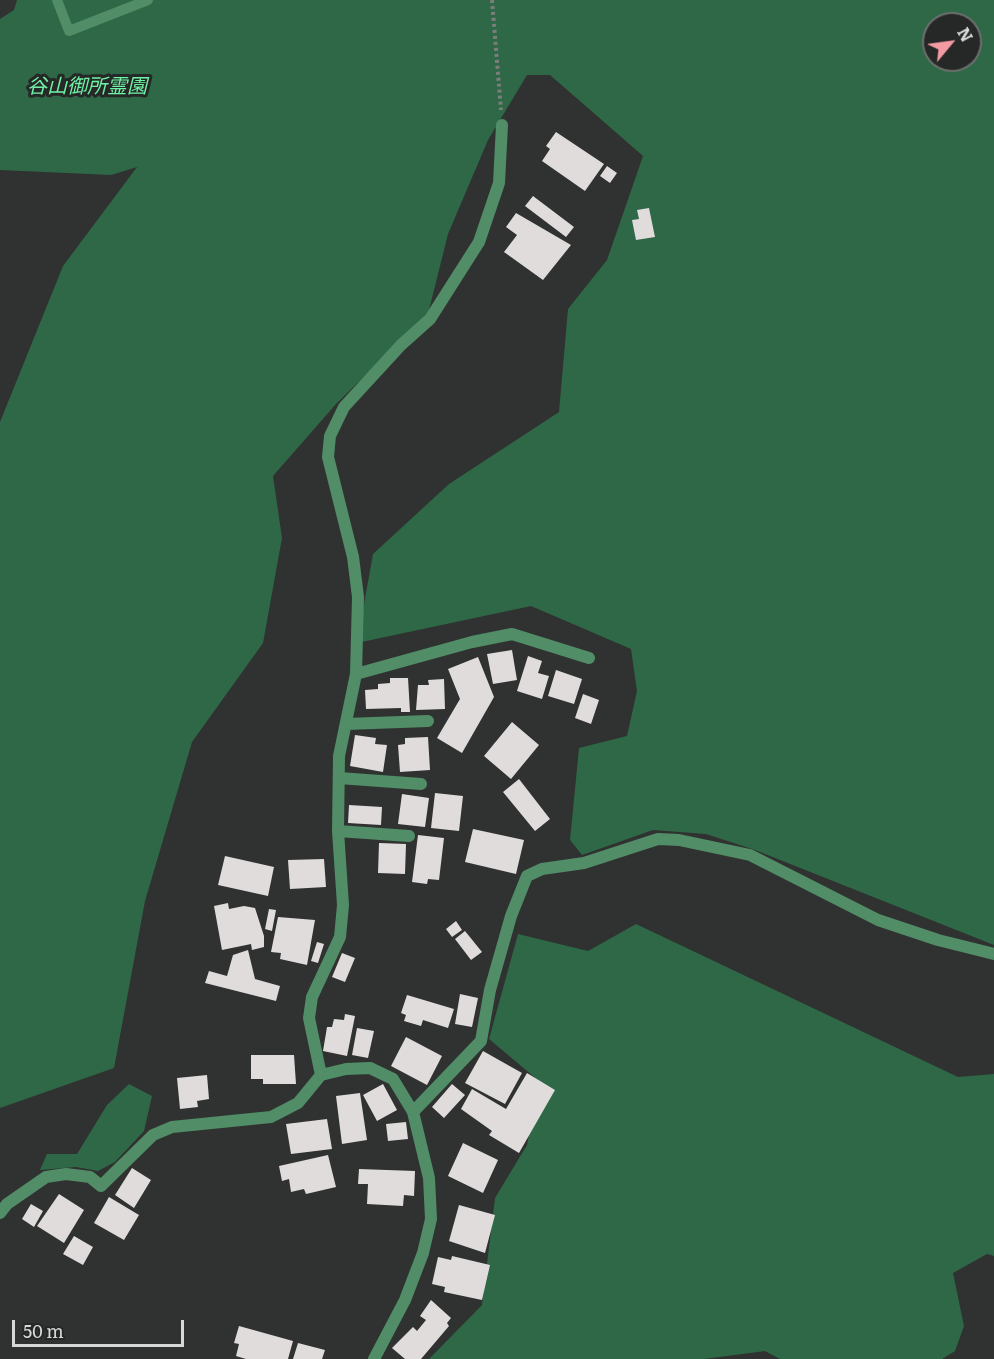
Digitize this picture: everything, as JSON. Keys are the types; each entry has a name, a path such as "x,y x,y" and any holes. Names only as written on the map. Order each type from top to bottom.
{"street":[{"path":"321,1075 309,1018 312,997 340,936 344,905 338,831 339,756 356,674 358,597 353,557 328,457 330,436 345,406 402,345 430,319 479,242 499,183 502,125"},
{"path":"356,674 472,642 512,634 590,658"},
{"path":"345,724 428,722"},
{"path":"339,778 421,784"},
{"path":"338,831 409,836"},
{"path":"413,1112 481,1041 490,990 511,916 527,876 542,869 584,863 658,839 679,840 750,855 878,920 938,940 994,954"},
{"path":"0,1213 7,1204 46,1177 66,1174 90,1177 101,1186 153,1135 172,1127 271,1117 298,1103 321,1075 346,1069 370,1068 393,1079 413,1112 429,1178 431,1219 423,1253 405,1300 374,1359"}],"lane":[{"path":"57,0 69,31 148,0"}],"path":[{"path":"492,0 502,125"}],"green space":[{"name":"谷山御所霊園","path":"17,0 994,0 994,945 755,850 706,834 653,830 582,855 570,840 579,748 627,736 637,691 631,649 531,606 357,643 373,554 449,484 559,412 568,309 607,260 643,156 550,75 527,75 488,140 448,234 428,314 336,404 273,476 282,538 263,643 192,742 145,901 114,1068 0,1108 0,422 63,266 137,167 111,175 0,170 0,19 14,10"},
{"path":"636,924 958,1077 994,1074 994,1256 987,1254 953,1273 964,1326 955,1351 942,1359 780,1359 765,1351 704,1359 429,1359 482,1305 495,1198 527,1145 539,1081 489,1039 518,934 588,951"},
{"path":"129,1084 152,1096 144,1131 115,1162 98,1171 76,1167 40,1170 47,1154 77,1154 107,1105"}],"building":[{"path":"556,132 604,164 585,191 542,161 550,149 546,146"},
{"path":"607,166 617,173 610,183 600,176"},
{"path":"533,196 574,227 566,237 525,206"},
{"path":"649,208 655,237 636,240 632,220 639,219 637,210"},
{"path":"516,213 571,245 543,280 504,252 517,235 506,227"},
{"path":"512,650 517,680 493,684 487,654"},
{"path":"528,656 542,661 538,673 549,676 542,699 517,691"},
{"path":"478,657 494,697 462,753 437,738 460,699 448,669"},
{"path":"556,670 582,679 574,704 548,696"},
{"path":"390,678 408,678 410,712 401,712 401,708 366,709 365,690 378,689 378,684 390,683"},
{"path":"444,679 445,709 416,710 418,685 429,685 428,680"},
{"path":"583,694 599,700 591,724 575,718"},
{"path":"512,722 539,745 511,779 484,756"},
{"path":"355,735 376,738 375,744 387,745 383,772 350,766"},
{"path":"428,737 430,770 400,772 398,745 405,744 405,738"},
{"path":"519,779 550,819 535,831 503,792"},
{"path":"435,793 463,796 459,831 431,828"},
{"path":"402,794 429,798 425,827 398,824"},
{"path":"349,805 382,807 381,825 348,823"},
{"path":"473,829 524,840 516,874 465,862"},
{"path":"418,835 444,838 439,880 428,879 427,884 412,882"},
{"path":"379,843 406,844 405,874 378,873"},
{"path":"225,856 274,867 268,896 218,885"},
{"path":"324,859 326,887 290,889 288,860"},
{"path":"228,903 229,909 244,906 255,908 264,936 264,947 252,950 251,944 222,950 214,906"},
{"path":"269,909 276,910 272,931 265,929"},
{"path":"278,917 315,920 307,965 280,959 281,953 271,952"},
{"path":"456,921 462,930 452,937 446,929"},
{"path":"465,931 482,952 471,960 455,939"},
{"path":"317,942 324,944 318,963 311,961"},
{"path":"248,950 255,979 280,986 276,1001 205,983 209,971 227,976 233,955"},
{"path":"342,953 355,958 345,982 332,977"},
{"path":"460,994 478,998 472,1027 455,1024"},
{"path":"407,995 454,1009 448,1028 423,1020 421,1026 404,1021 406,1015 401,1013"},
{"path":"345,1014 355,1016 347,1056 323,1051 327,1027 332,1027 334,1019 344,1020"},
{"path":"357,1028 374,1031 368,1058 352,1055"},
{"path":"406,1037 442,1056 427,1085 391,1066"},
{"path":"483,1051 522,1073 505,1104 465,1083"},
{"path":"251,1055 294,1055 296,1084 263,1084 263,1079 251,1079"},
{"path":"527,1073 555,1090 519,1153 489,1135 492,1131 461,1109 472,1089 506,1109"},
{"path":"207,1075 209,1099 197,1101 198,1107 180,1109 177,1078"},
{"path":"383,1084 397,1110 377,1121 363,1095"},
{"path":"452,1084 465,1095 444,1118 432,1107"},
{"path":"360,1093 367,1140 342,1144 336,1096"},
{"path":"327,1119 332,1149 291,1154 286,1124"},
{"path":"406,1122 408,1139 388,1141 386,1124"},
{"path":"463,1143 498,1160 483,1193 448,1176"},
{"path":"328,1155 336,1187 306,1194 304,1189 291,1192 289,1179 282,1181 279,1166"},
{"path":"132,1168 151,1180 134,1208 115,1195"},
{"path":"359,1169 415,1171 414,1196 404,1195 403,1206 367,1204 368,1184 358,1184"},
{"path":"59,1194 84,1210 64,1243 37,1226"},
{"path":"109,1197 139,1215 124,1240 94,1223"},
{"path":"31,1204 43,1211 34,1227 22,1219"},
{"path":"459,1205 495,1215 485,1253 449,1241"},
{"path":"74,1236 93,1247 83,1265 63,1254"},
{"path":"452,1256 490,1265 482,1300 444,1292 445,1287 432,1284 438,1257 451,1260"},
{"path":"431,1300 451,1318 447,1323 449,1326 421,1359 405,1359 392,1348 413,1327 417,1331 426,1320 420,1316"},
{"path":"239,1326 293,1341 288,1359 246,1359 236,1356 239,1344 234,1343"},
{"path":"298,1343 325,1350 322,1359 293,1359"}]}
